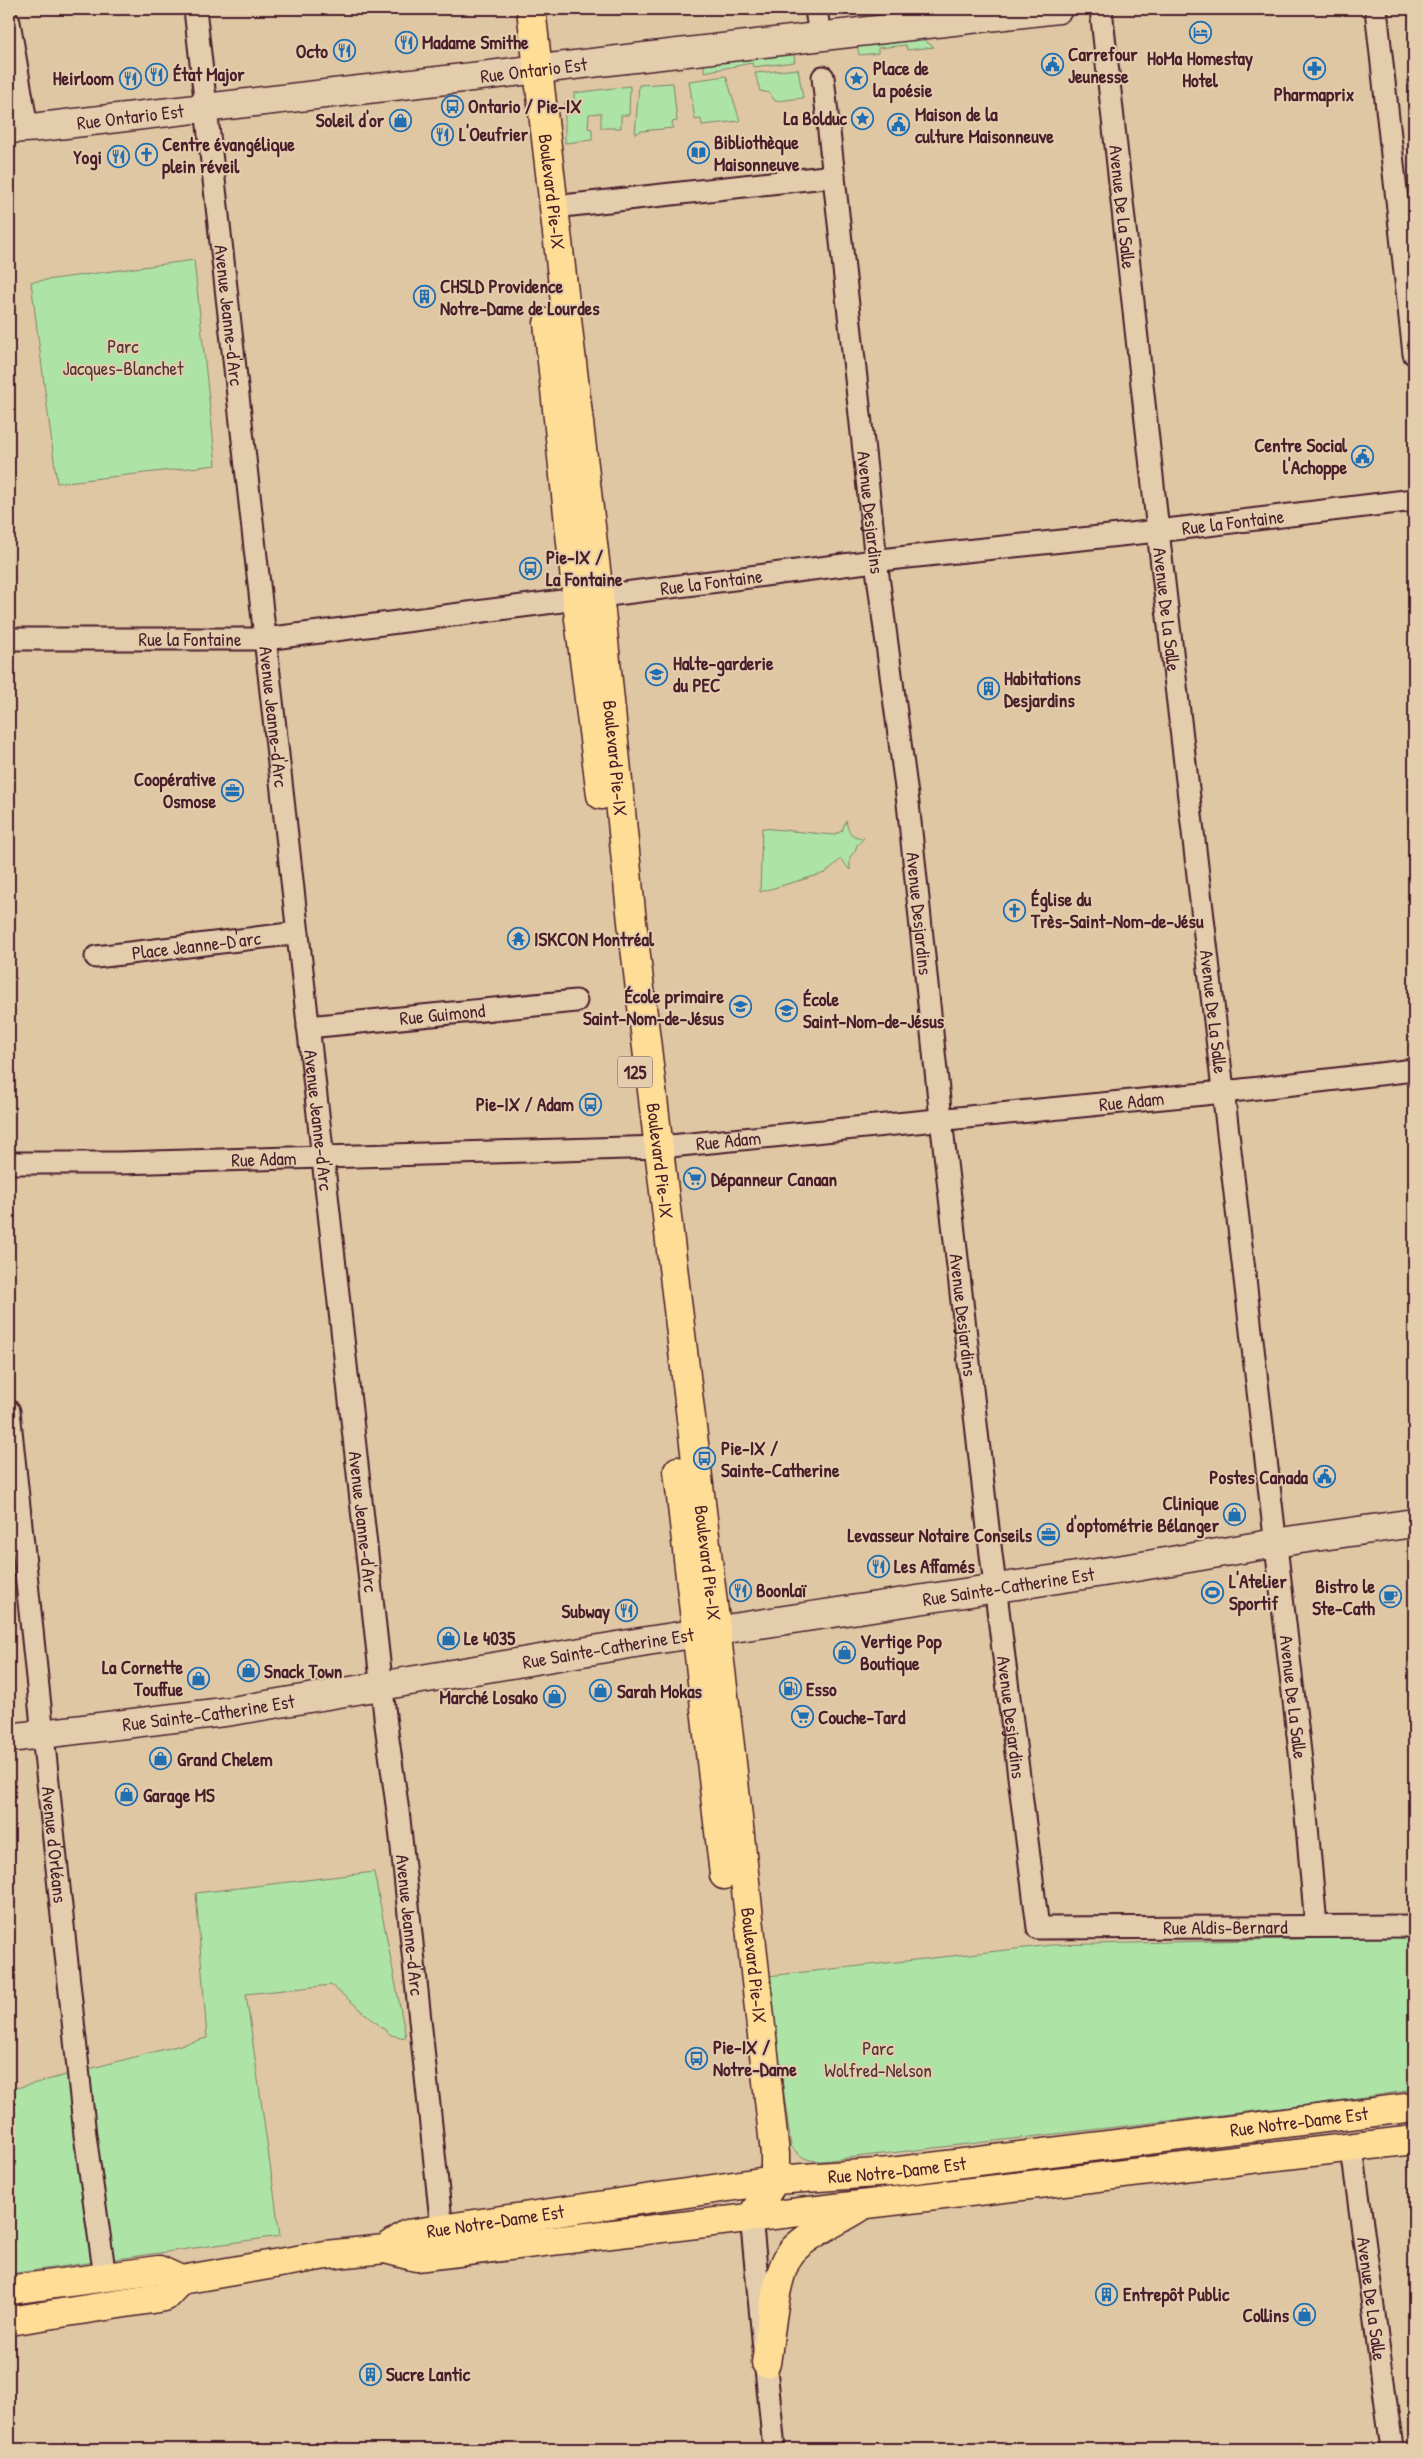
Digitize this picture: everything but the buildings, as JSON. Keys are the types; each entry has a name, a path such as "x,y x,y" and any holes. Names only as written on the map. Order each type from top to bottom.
{"main road":[{"name":"Boulevard Pie-IX","path":"512,9 528,71 554,207 587,597 626,996 652,1148 660,1168 706,1632"},
{"name":"Boulevard Pie-IX","path":"531,9 528,71 536,209 632,922 652,1148 656,1282 706,1632 732,1764 775,2154 767,2181"},
{"name":"Rue Notre-Dame Est","path":"385,2249 407,2234 767,2181 891,2172 1414,2107"},
{"name":"Rue Notre-Dame Est","path":"181,2280 326,2255 385,2249 416,2257 1352,2149 1414,2140"},
{"path":"751,2217 767,2181"},
{"path":"766,2363 781,2269 790,2254 800,2244 866,2204"},
{"path":"9,2290 159,2270 181,2280 165,2297 9,2321"}],"street":[{"name":"Avenue Jeanne-d'Arc","path":"195,9 382,1686 399,1819 442,2230"},
{"path":"816,9 820,36"},
{"name":"Rue Ontario Est","path":"18,128 206,108 1058,9"},
{"name":"Avenue De La Salle","path":"1101,9 1158,531 1301,1761 1316,1925"},
{"path":"1376,9 1414,354"},
{"path":"9,22 18,128"},
{"name":"Avenue Desjardins","path":"822,77 876,560 908,803 941,1120 995,1589 1038,1928"},
{"path":"554,207 834,176"},
{"name":"Rue la Fontaine","path":"9,640 265,639 876,560 1158,531 1414,500"},
{"name":"Place Jeanne-D'arc","path":"96,957 298,933"},
{"name":"Rue Guimond","path":"308,1027 576,1001"},
{"name":"Rue Adam","path":"9,1163 120,1163 652,1148 1224,1092 1414,1070"},
{"name":"Avenue d'Orléans","path":"9,1411 85,2134 105,2277"},
{"name":"Rue Sainte-Catherine Est","path":"9,1738 232,1710 706,1632 1414,1524"},
{"name":"Rue Aldis-Bernard","path":"1038,1928 1316,1925 1414,1926"},
{"name":"Avenue De La Salle","path":"1352,2149 1392,2449"},
{"path":"751,2217 774,2449"}],"green space":[{"path":"921,38 934,47 907,50 906,45 878,48 878,53 859,55 857,44"},
{"path":"793,50 795,62 753,67 752,63 704,72 704,61"},
{"path":"798,69 803,98 775,101 770,93 760,91 755,73"},
{"path":"726,76 740,121 702,125 701,119 695,120 689,81"},
{"path":"673,83 677,121 672,122 673,128 641,131 635,134 639,85"},
{"path":"630,86 629,115 621,115 621,128 601,128 601,113 589,114 588,128 592,129 592,140 565,143 565,102 574,102 574,93"},
{"name":"Parc Jacques-Blanchet","path":"194,260 216,465 57,483 31,282"},
{"path":"846,820 851,834 864,838 850,857 850,870 841,859 825,873 760,892 762,828 833,835 842,831"},
{"path":"374,1872 406,2038 391,2035 331,1985 246,1994 280,2236 9,2274 9,2090 207,2038 196,1893"},
{"name":"Parc Wolfred-Nelson","path":"1414,1936 1414,2090 1307,2105 821,2161 804,2158 791,2146 768,1976 1052,1945"}],"place":[{"name":"HoMa Homestay Hotel","path":"1200,32"},
{"name":"Madame Smithe","path":"406,42"},
{"name":"Octo","path":"344,51"},
{"name":"Carrefour Jeunesse","path":"1052,65"},
{"name":"Pharmaprix","path":"1314,68"},
{"name":"État Major","path":"157,74"},
{"name":"Heirloom","path":"130,78"},
{"name":"Place de la poésie","path":"857,79"},
{"name":"Ontario / Pie-IX","path":"452,106"},
{"name":"La Bolduc","path":"863,118"},
{"name":"Soleil d'or","path":"400,120"},
{"name":"Maison de la culture Maisonneuve","path":"899,125"},
{"name":"L'Oeufrier","path":"443,134"},
{"name":"Bibliothèque Maisonneuve","path":"698,153"},
{"name":"Centre évangélique plein réveil","path":"146,155"},
{"name":"Yogi","path":"118,157"},
{"name":"CHSLD Providence Notre-Dame de Lourdes","path":"424,297"},
{"name":"Centre Social l'Achoppe","path":"1363,456"},
{"name":"Pie-IX / La Fontaine","path":"530,568"},
{"name":"Halte-garderie du PEC","path":"657,674"},
{"name":"Habitations Desjardins","path":"988,689"},
{"name":"Coopérative Osmose","path":"232,790"},
{"name":"Église du Très-Saint-Nom-de-Jésu","path":"1015,910"},
{"name":"ISKCON Montréal","path":"518,939"},
{"name":"École primaire Saint-Nom-de-Jésus","path":"740,1007"},
{"name":"École Saint-Nom-de-Jésus","path":"787,1010"},
{"name":"Pie-IX / Adam","path":"590,1104"},
{"name":"Dépanneur Canaan","path":"695,1179"},
{"name":"Pie-IX / Sainte-Catherine","path":"705,1459"},
{"name":"Postes Canada","path":"1324,1477"},
{"name":"Clinique d'optométrie Bélanger","path":"1235,1514"},
{"name":"Levasseur Notaire Conseils","path":"1048,1535"},
{"name":"Les Affamés","path":"878,1566"},
{"name":"Boonlaï","path":"740,1590"},
{"name":"L'Atelier Sportif","path":"1213,1592"},
{"name":"Bistro le Ste-Cath","path":"1391,1597"},
{"name":"Subway","path":"626,1611"},
{"name":"Le 4035","path":"448,1638"},
{"name":"Vertige Pop Boutique","path":"844,1652"},
{"name":"Snack Town","path":"248,1671"},
{"name":"La Cornette Touffue","path":"199,1678"},
{"name":"Esso","path":"790,1689"},
{"name":"Sarah Mokas","path":"601,1691"},
{"name":"Marché Losako","path":"554,1697"},
{"name":"Couche-Tard","path":"802,1717"},
{"name":"Grand Chelem","path":"161,1759"},
{"name":"Garage MS","path":"127,1795"},
{"name":"Pie-IX / Notre-Dame","path":"697,2058"},
{"name":"Entrepôt Public","path":"1107,2294"},
{"name":"Collins","path":"1305,2315"},
{"name":"Sucre Lantic","path":"370,2374"}]}
